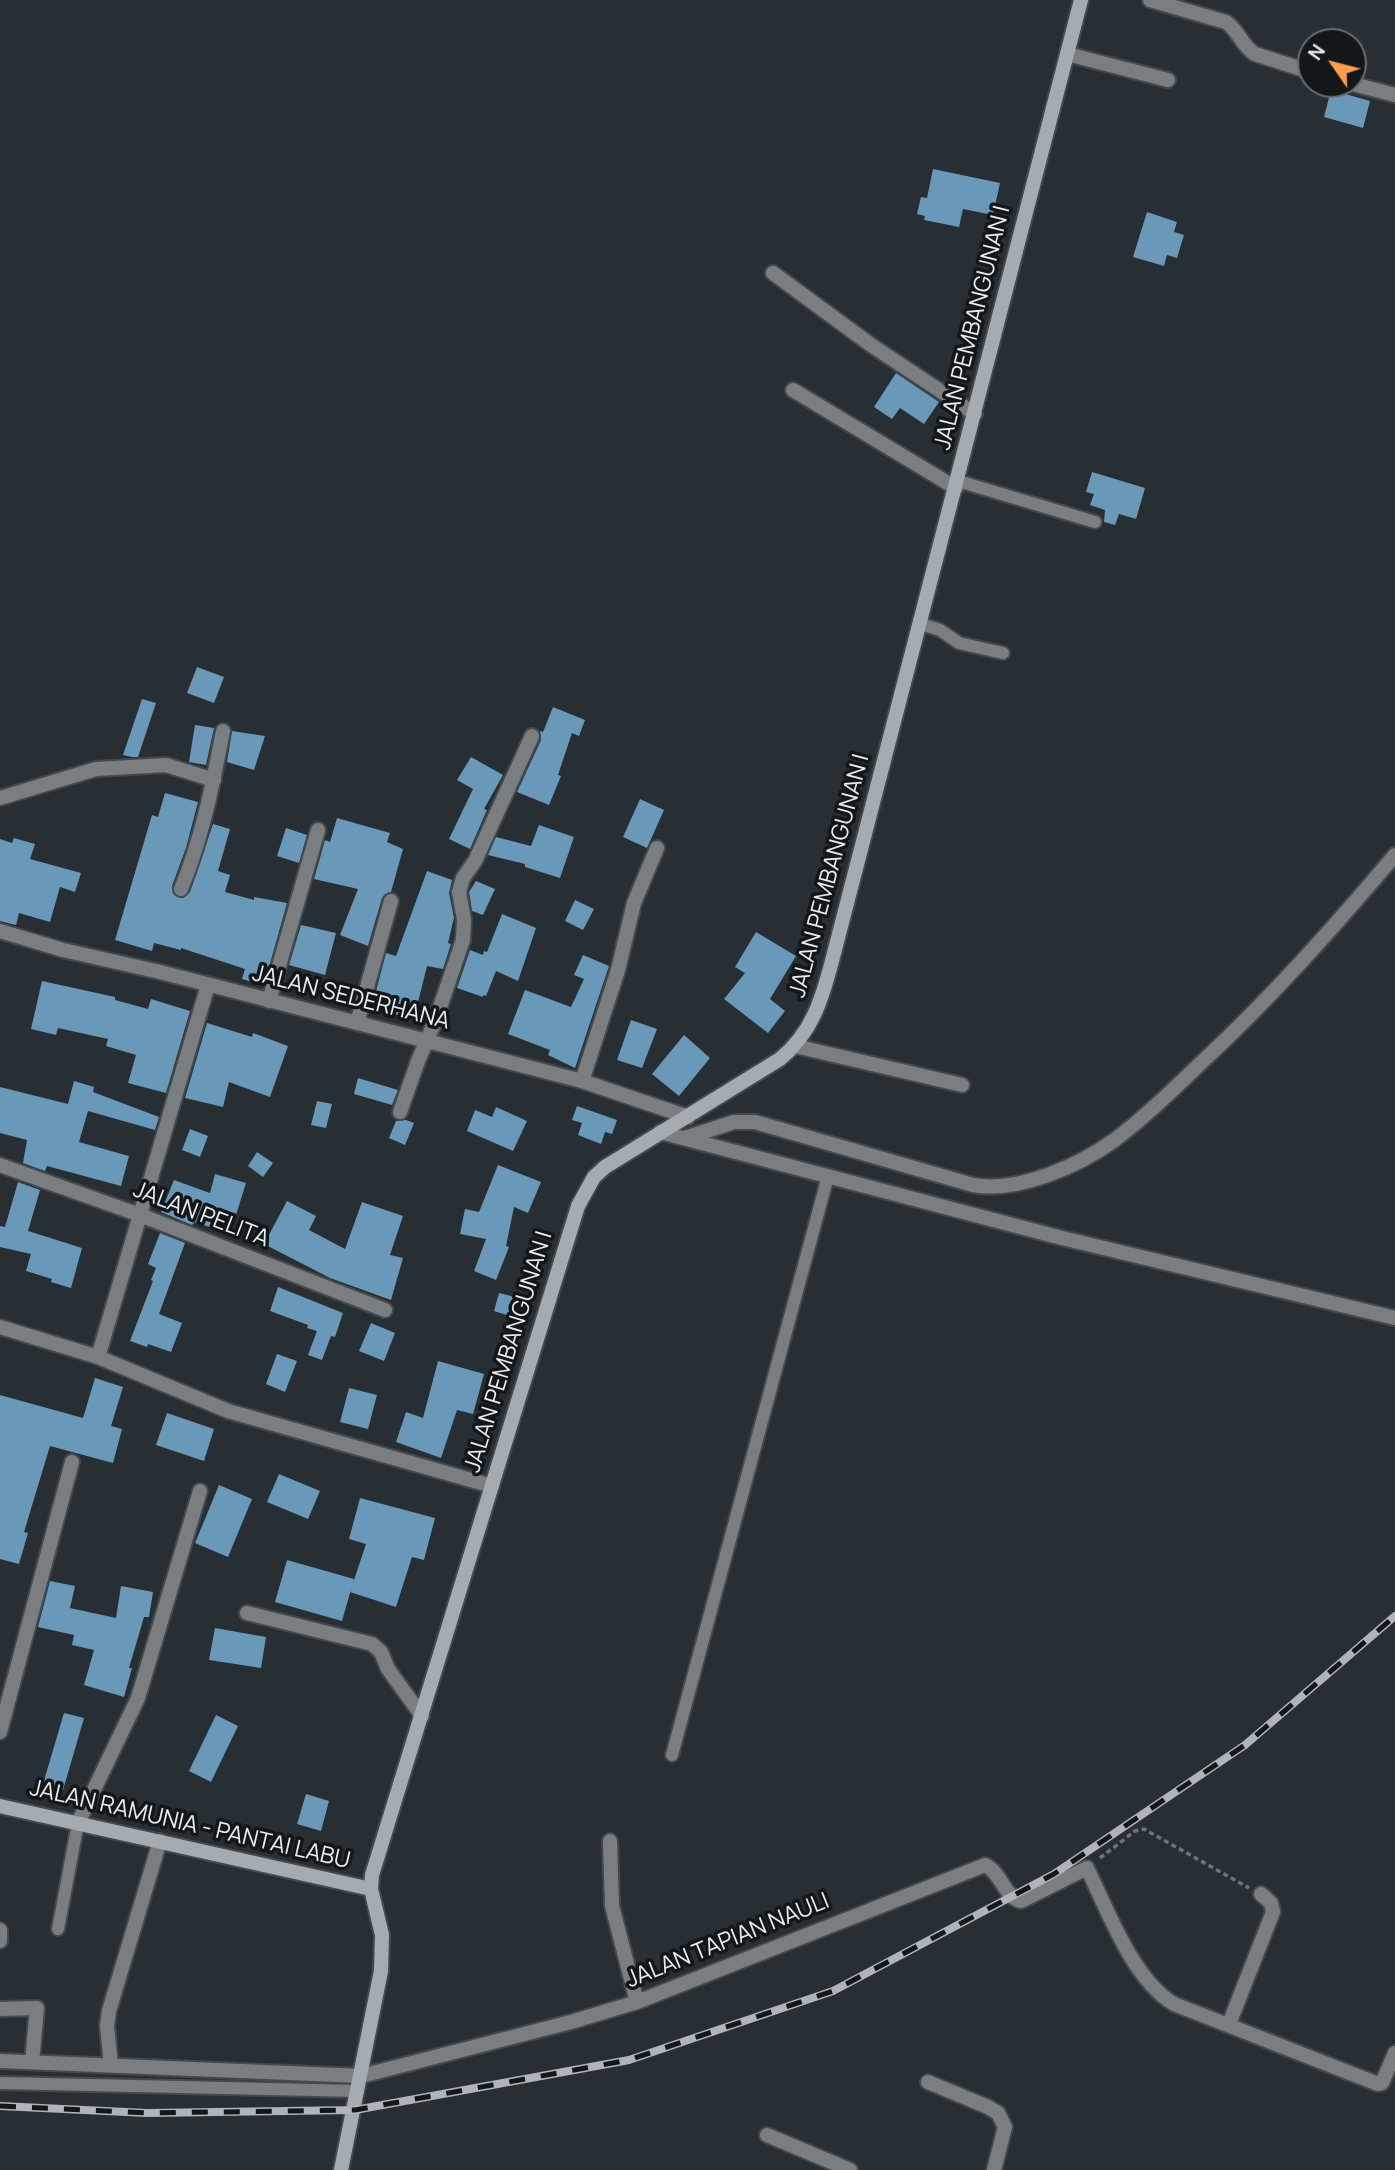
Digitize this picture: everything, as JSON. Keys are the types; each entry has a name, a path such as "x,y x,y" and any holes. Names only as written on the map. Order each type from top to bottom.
{"main road":[{"name":"JALAN PEMBANGUNAN I","path":"371,1889 379,1851 578,1206 594,1177 604,1167 780,1059 795,1046 816,1015 921,624 1081,0"},
{"name":"JALAN RAMUNIA - PANTAI LABU","path":"0,1806 371,1889"},
{"path":"341,2170 383,1954 382,1934 371,1889"}],"street":[{"path":"1150,0 1226,22 1235,28 1247,49 1297,68"},
{"path":"1067,54 1168,80"},
{"path":"1367,88 1395,95"},
{"path":"773,273 871,345 975,414"},
{"path":"793,390 957,484"},
{"path":"181,889 214,780 223,731"},
{"path":"400,1112 463,940 464,919 459,892 463,878 475,861 532,736"},
{"path":"0,799 96,769 166,765 214,780"},
{"path":"269,1001 318,831"},
{"path":"582,1080 618,970 634,903 657,848"},
{"path":"685,1138 734,1122 755,1122 973,1185 999,1188 1054,1172 1114,1140 1168,1094 1261,1006 1327,936 1395,855"},
{"path":"357,1023 391,901"},
{"name":"JALAN SEDERHANA","path":"0,931 63,950 160,972 582,1080 688,1117"},
{"path":"98,1357 208,985"},
{"path":"795,1046 962,1085"},
{"path":"660,1132 1050,1235 1395,1318"},
{"name":"JALAN PELITA","path":"0,1165 140,1215 385,1310"},
{"path":"0,1327 98,1357 228,1411 492,1486"},
{"path":"0,1732 72,1462"},
{"path":"78,1823 138,1698 200,1491"},
{"path":"247,1613 372,1644 381,1652 388,1669 422,1716"},
{"path":"111,2065 107,2026 109,2011 160,1841"},
{"path":"610,1841 612,1906 637,2002"},
{"name":"JALAN TAPIAN NAULI","path":"0,2061 361,2076 571,2022 637,2002 979,1865 990,1867 1012,1896 1021,1901 1087,1868"},
{"path":"1087,1868 1139,1972 1154,1990 1174,2004 1377,2084 1382,2083 1395,2053"},
{"path":"1229,2024 1273,1912 1271,1903 1261,1894"},
{"path":"0,1930 0,1941"},
{"path":"0,2009 37,2008 32,2062"},
{"path":"928,2082 998,2113 1005,2127 994,2170"},
{"path":"767,2135 850,2170"}],"lane":[{"path":"957,484 1095,522"},
{"path":"921,624 940,630 959,643 1003,653"},
{"path":"672,1755 828,1176"},
{"path":"58,1929 78,1823"},
{"path":"214,2088 215,2070"},
{"path":"0,2083 358,2091"}],"path":[{"path":"1087,1868 1135,1830 1144,1829 1261,1894"}],"building":[{"path":"1329,98 1359,98 1370,101 1363,128 1324,117"},
{"path":"933,169 1000,183 993,215 963,209 959,227 924,220 925,216 917,214 921,197 927,198"},
{"path":"1147,212 1177,222 1174,232 1184,235 1177,258 1167,255 1164,266 1133,257"},
{"path":"896,373 939,402 924,424 900,408 892,419 874,407"},
{"path":"1092,472 1145,488 1136,519 1119,514 1115,525 1104,522 1105,510 1090,505 1094,494 1086,492"},
{"path":"197,667 224,677 214,703 187,693"},
{"path":"142,699 156,703 138,757 123,755"},
{"path":"553,707 585,720 579,736 572,733 558,775 561,776 549,805 517,792 541,740 540,731 543,732"},
{"path":"195,725 214,728 206,765 189,762"},
{"path":"232,731 265,736 254,770 227,762"},
{"path":"471,757 503,775 484,809 487,810 470,849 449,839 473,789 457,780"},
{"path":"165,793 198,802 186,848 172,886 174,895 183,898 190,892 213,824 230,829 218,871 230,875 225,892 254,900 254,897 287,903 264,985 242,979 245,969 181,948 154,943 152,951 115,940 152,815 158,817"},
{"path":"640,799 664,810 647,848 623,837"},
{"path":"337,818 390,833 387,842 403,849 391,892 382,898 368,946 340,935 358,889 314,879 325,840 330,842"},
{"path":"539,825 574,837 560,878 525,867 525,864 488,855 496,837 531,846"},
{"path":"286,828 307,835 299,863 277,856"},
{"path":"14,838 35,844 30,859 81,873 75,892 60,887 50,922 19,913 16,925 0,921 0,839 12,843"},
{"path":"427,871 452,880 449,893 454,918 448,943 451,944 443,969 427,966 414,1018 394,1014 398,998 376,991 386,953 396,956"},
{"path":"476,881 495,889 483,915 472,911 469,892"},
{"path":"575,900 594,909 583,930 565,921"},
{"path":"502,914 536,928 518,981 496,971 486,996 457,988 470,950 483,955 484,951 487,952"},
{"path":"301,925 336,933 325,975 289,965"},
{"path":"756,932 796,956 770,999 785,1011 768,1033 724,999 745,973 735,967"},
{"path":"583,955 609,966 575,1068 548,1055 550,1050 508,1034 525,990 571,1007 584,979 574,975"},
{"path":"42,981 115,997 115,1000 148,1009 151,999 190,1011 166,1093 128,1083 136,1055 106,1046 108,1039 58,1028 56,1035 31,1029"},
{"path":"631,1020 657,1029 642,1068 617,1060"},
{"path":"207,1023 252,1037 253,1033 288,1046 270,1097 229,1082 223,1107 185,1098"},
{"path":"684,1035 710,1058 679,1096 652,1074"},
{"path":"358,1078 398,1090 392,1105 354,1094"},
{"path":"74,1081 94,1087 93,1092 159,1117 155,1130 88,1111 79,1142 129,1156 121,1186 47,1166 45,1171 23,1163 27,1140 0,1133 0,1087 68,1104"},
{"path":"317,1101 332,1104 326,1128 311,1125"},
{"path":"577,1106 617,1120 612,1134 605,1132 601,1144 578,1135 582,1123 572,1120"},
{"path":"496,1107 527,1121 513,1151 467,1131 475,1110 492,1117"},
{"path":"396,1121 414,1123 405,1145 389,1138"},
{"path":"190,1129 208,1136 200,1157 182,1150"},
{"path":"257,1152 273,1163 263,1177 248,1166"},
{"path":"498,1165 541,1182 528,1213 514,1207 506,1246 509,1247 496,1280 474,1271 486,1239 460,1234 465,1209 479,1212"},
{"path":"215,1174 246,1183 230,1234 195,1222 192,1225 161,1212 174,1180 210,1193"},
{"path":"18,1182 40,1190 28,1231 82,1248 71,1288 26,1271 31,1254 0,1247 0,1226 5,1227"},
{"path":"287,1201 316,1216 309,1230 345,1249 362,1202 403,1216 390,1255 403,1258 391,1300 330,1278 264,1244"},
{"path":"160,1233 185,1243 159,1314 182,1323 171,1352 130,1341 153,1281 151,1280 156,1268 148,1264"},
{"path":"278,1287 343,1313 335,1337 331,1336 322,1360 308,1355 317,1331 270,1311"},
{"path":"499,1293 515,1297 510,1316 494,1311"},
{"path":"371,1323 395,1333 384,1361 359,1351"},
{"path":"277,1354 297,1361 285,1392 266,1384"},
{"path":"438,1361 484,1374 473,1414 457,1410 441,1458 396,1442 406,1412 423,1418"},
{"path":"95,1378 123,1387 111,1426 122,1429 113,1463 50,1446 24,1532 28,1533 19,1564 0,1559 0,1395 83,1418"},
{"path":"349,1388 377,1395 368,1429 340,1422"},
{"path":"167,1413 214,1429 204,1461 156,1445"},
{"path":"279,1474 320,1491 308,1519 267,1502"},
{"path":"219,1485 252,1499 228,1557 195,1543"},
{"path":"360,1498 435,1518 424,1560 412,1557 396,1607 350,1592 366,1544 349,1539"},
{"path":"287,1560 354,1579 342,1621 275,1602"},
{"path":"50,1581 75,1586 70,1608 116,1618 121,1586 153,1592 149,1617 144,1617 129,1668 132,1668 124,1697 84,1685 94,1650 72,1645 74,1635 38,1627"},
{"path":"215,1628 266,1637 261,1668 209,1660"},
{"path":"64,1713 84,1718 63,1790 43,1784"},
{"path":"216,1715 238,1726 211,1782 189,1771"},
{"path":"306,1794 329,1801 321,1831 297,1824"}],"railway":[{"path":"0,2106 147,2113 355,2110 629,2060 833,1991 1054,1874 1245,1745 1395,1616"}]}
